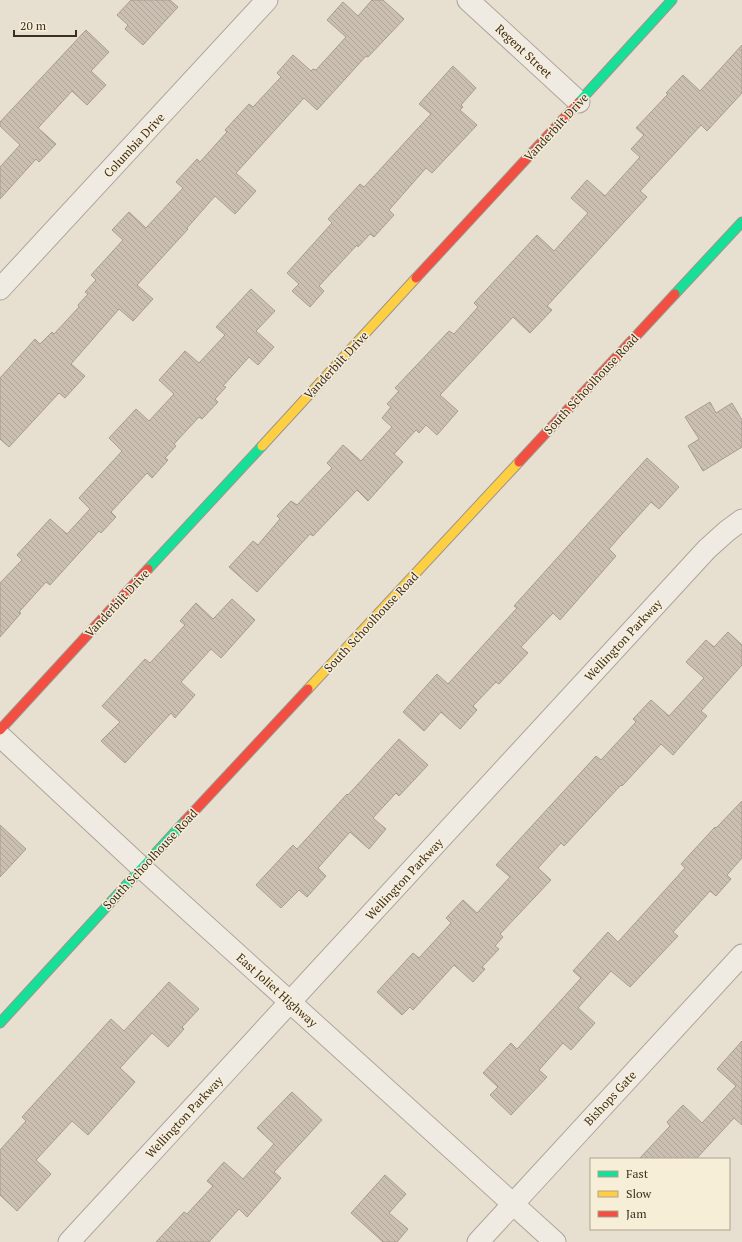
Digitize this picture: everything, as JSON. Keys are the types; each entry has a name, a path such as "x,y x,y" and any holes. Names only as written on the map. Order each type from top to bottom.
{"street":[{"name":"Columbia Drive","path":"0,289 267,0"},
{"name":"Regent Street","path":"468,0 579,102"},
{"name":"Vanderbilt Drive","path":"0,730 672,0"},
{"name":"South Schoolhouse Road","path":"0,1022 742,222"},
{"name":"Wellington Parkway","path":"70,1242 707,550 727,531 742,520"},
{"name":"East Joliet Highway","path":"0,736 142,868 556,1242"},
{"name":"Bishops Gate","path":"478,1242 742,955"}],"building":[{"path":"131,0 170,0 178,7 143,45 125,29 128,25 117,15"},
{"path":"372,0 383,0 404,19 368,57 366,56 317,110 304,98 236,173 256,191 235,214 215,196 187,228 188,229 137,285 153,299 133,321 119,309 71,364 85,376 65,398 59,393 9,447 0,439 0,378 35,339 40,344 52,332 54,334 79,307 78,305 88,294 85,292 96,280 91,275 123,240 112,230 129,212 146,228 183,188 176,182 197,159 200,162 227,132 225,130 249,104 253,107 281,77 277,73 293,55 311,71 313,69 316,70 346,37 327,20 343,2 358,16"},
{"path":"86,30 109,52 91,71 106,85 87,105 72,91 38,128 56,144 39,162 36,159 0,199 0,167 20,145 0,126 0,122"},
{"path":"742,45 742,93 707,131 701,125 640,191 647,197 547,306 552,310 530,333 513,317 440,395 458,411 437,435 426,425 419,433 416,430 394,454 403,462 368,501 357,490 313,536 310,534 257,592 229,567 253,541 258,545 280,519 277,516 291,501 297,505 332,468 327,463 343,445 361,461 392,427 382,418 391,407 387,404 399,391 395,388 449,331 454,334 478,307 474,303 537,235 554,251 588,213 571,198 587,180 605,196 640,157 631,149 644,135 636,128 668,94 666,93 683,75 700,91"},
{"path":"453,66 476,88 461,105 463,107 460,110 477,125 432,173 426,168 389,210 394,215 374,237 370,234 358,247 357,245 319,286 324,291 310,307 292,291 299,284 287,273 332,223 328,219 360,184 364,187 431,114 419,104"},
{"path":"251,289 275,311 256,331 274,347 258,365 249,357 223,386 226,387 215,399 218,402 202,419 199,417 174,444 176,446 165,458 168,460 152,478 147,473 111,512 116,517 101,533 99,531 50,585 46,582 19,612 21,613 0,637 0,583 22,560 17,555 50,519 67,534 90,509 79,498 122,451 109,438 136,409 149,421 174,394 159,380 185,351 199,363 225,335 216,327"},
{"path":"710,402 716,413 732,403 742,420 742,447 703,471 688,446 699,439 685,417"},
{"path":"647,458 679,487 659,509 651,502 622,534 609,549 616,556 560,620 553,613 521,647 528,653 499,684 496,682 473,706 477,710 460,729 441,712 424,731 403,712 437,674 448,684 517,608 514,606"},
{"path":"232,599 255,620 221,658 211,649 181,682 195,695 175,718 171,713 125,763 101,741 120,722 102,706 145,659 150,663 185,625 180,621 196,603 213,619"},
{"path":"728,632 742,645 742,665 701,711 707,716 673,755 661,744 564,846 561,843 538,868 551,880 500,934 503,937 495,946 499,949 482,967 485,969 473,982 454,965 413,1010 410,1007 402,1015 377,992 413,953 419,958 451,923 446,918 463,900 477,913 510,877 496,865 596,756 601,760 636,722 633,719 651,700 669,716 704,678 686,662 706,640 714,647"},
{"path":"399,739 428,765 399,796 396,793 373,818 386,829 369,849 350,832 318,868 326,876 307,897 299,890 281,908 256,885 293,845 297,849"},
{"path":"742,801 742,858 727,875 731,879 716,896 710,891 673,932 678,936 630,987 611,971 578,1008 595,1023 571,1050 563,1043 539,1070 547,1077 511,1115 490,1095 498,1087 483,1073 511,1043 517,1049 581,978 573,971 608,932 618,942 685,868 681,864 715,827 716,828"},
{"path":"0,825 26,849 0,877"},
{"path":"169,982 199,1009 182,1027 184,1029 168,1047 152,1033 120,1068 135,1082 88,1135 72,1121 36,1160 51,1174 17,1211 0,1195 0,1150 26,1121 22,1117 111,1019 124,1031"},
{"path":"742,1041 742,1125 734,1118 697,1158 640,1158 670,1126 667,1122 683,1105 702,1123 736,1086 717,1069"},
{"path":"292,1092 322,1120 274,1172 281,1178 247,1217 239,1209 209,1242 156,1242 184,1212 187,1214 213,1186 207,1181 224,1162 243,1179 274,1144 257,1128"},
{"path":"385,1175 406,1194 389,1213 408,1229 397,1242 383,1242 351,1213"}],"traffic: fast":[{"path":"579,102 672,0"},
{"path":"675,294 742,222"},
{"path":"148,569 262,446"},
{"path":"0,1023 185,821"}],"traffic: slow":[{"path":"262,446 416,278"},
{"path":"308,689 519,462"}],"traffic: jam":[{"path":"416,278 579,102"},
{"path":"519,462 675,294"},
{"path":"0,730 148,569"},
{"path":"185,821 308,689"}]}
